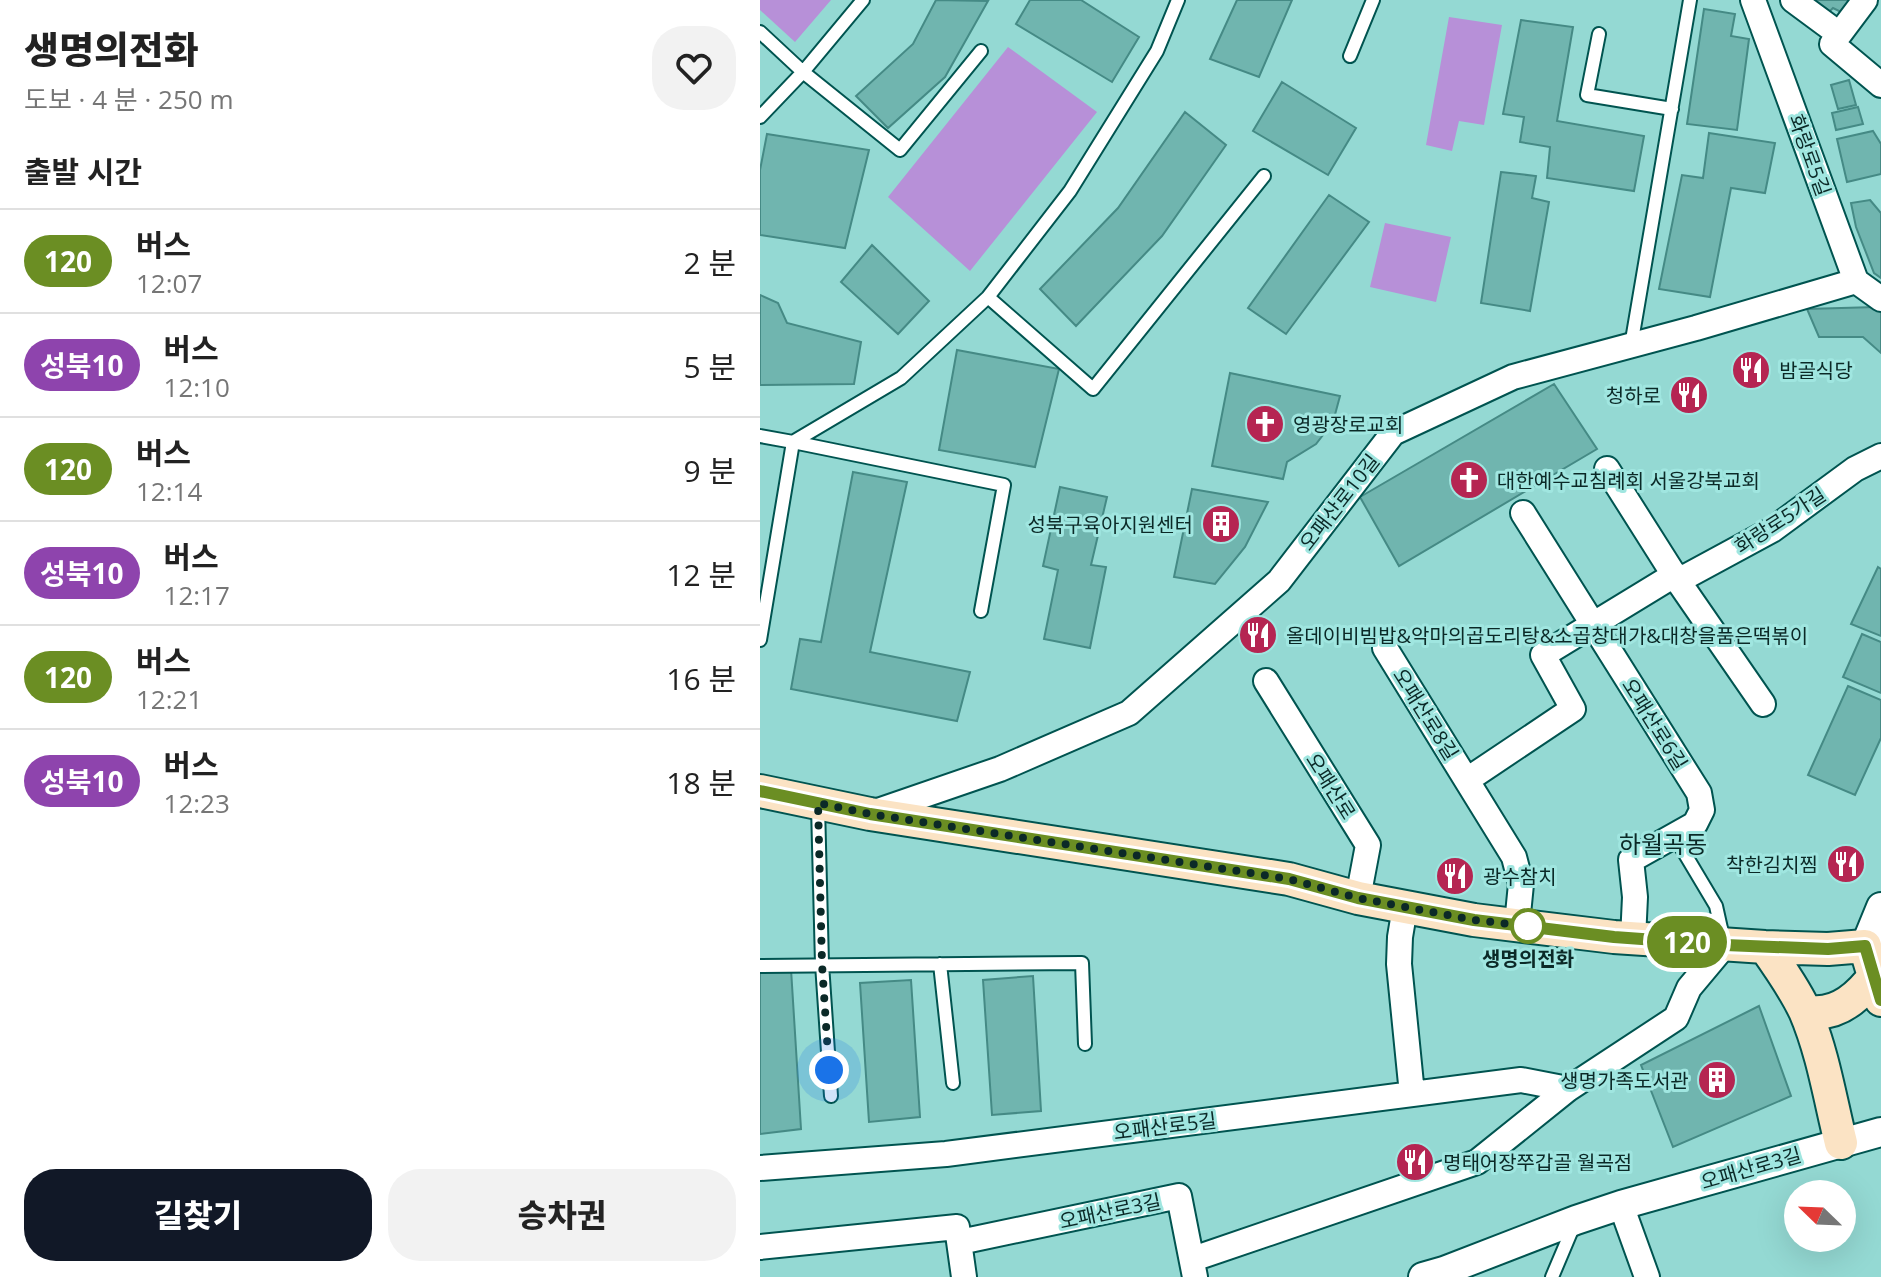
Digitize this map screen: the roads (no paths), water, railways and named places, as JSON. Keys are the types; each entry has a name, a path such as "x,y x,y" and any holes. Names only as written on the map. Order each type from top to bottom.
{"main road":[{"path":"760,791 870,814 1289,879 1358,898 1474,920 1633,939 1828,949 1875,966 1860,993 1829,1013 1799,1001"},
{"path":"1765,947 1790,982 1819,1051 1841,1143"},
{"path":"1799,1001 1808,961 1828,949"}],"street":[{"name":"화랑로5길","path":"1753,0 1856,281"},
{"path":"1793,0 1839,34"},
{"path":"1865,0 1832,44 1881,85"},
{"path":"1856,281 1881,299"},
{"name":"오패산로10길","path":"870,814 1000,769 1129,713 1279,581 1393,433 1513,377 1856,281"},
{"name":"화랑로5가길","path":"1573,709 1543,655 1666,580 1687,576 1772,530 1855,469 1881,456"},
{"path":"1607,469 1676,578 1763,704"},
{"name":"오패산로6길","path":"1523,513 1699,793 1702,810 1695,824"},
{"name":"오패산로8길","path":"1385,648 1514,857 1521,884 1517,924"},
{"name":"오패산로","path":"1266,681 1368,845 1358,898"},
{"name":"오패산로8길","path":"1467,780 1573,709"},
{"path":"1633,939 1635,897 1631,860 1695,824"},
{"path":"1405,907 1399,964 1412,1094"},
{"path":"1875,966 1881,907"},
{"path":"1194,1268 1477,1162 1568,1089 1676,1018 1689,988 1725,945"},
{"name":"오패산로5길","path":"760,1168 946,1154 1521,1080 1568,1089"},
{"name":"오패산로3길","path":"1423,1277 1621,1205 1881,1132"},
{"name":"오패산로3길","path":"960,1242 1179,1196 1194,1268"},
{"path":"1621,1205 1647,1277"},
{"path":"760,1247 957,1227 964,1277"}],"lane":[{"path":"760,117 803,72 863,0"},
{"path":"760,640 793,442 901,378 988,297 1070,191 1157,51 1178,0"},
{"path":"1350,56 1373,0"},
{"path":"1631,346 1690,0"},
{"path":"760,32 803,72 900,150 981,51"},
{"path":"1599,34 1587,95 1672,109"},
{"path":"988,297 1093,389 1264,176"},
{"path":"760,436 1004,485 981,611"},
{"path":"818,803 822,964 831,1096"},
{"name":"오패산로6길","path":"1695,824 1682,849 1716,906 1725,945"},
{"path":"760,966 1082,963 1085,1044"},
{"path":"940,964 953,1083"},
{"path":"1552,1277 1576,1220"}],"place":[{"name":"밤골식당","path":"1751,370"},
{"name":"청하로","path":"1689,395"},
{"name":"영광장로교회","path":"1265,424"},
{"name":"대한예수교침례회 서울강북교회","path":"1469,480"},
{"name":"성북구육아지원센터","path":"1221,524"},
{"name":"올데이비빔밥&악마의곱도리탕&소곱창대가&대창을품은떡볶이","path":"1258,635"},
{"name":"착한김치찜","path":"1846,864"},
{"name":"광수참치","path":"1455,876"},
{"name":"생명의전화","path":"1528,926"},
{"name":"생명가족도서관","path":"1717,1080"},
{"name":"명태어장쭈갑골 월곡점","path":"1415,1162"}],"district":[{"name":"하월곡동","path":"1663,843"}]}
